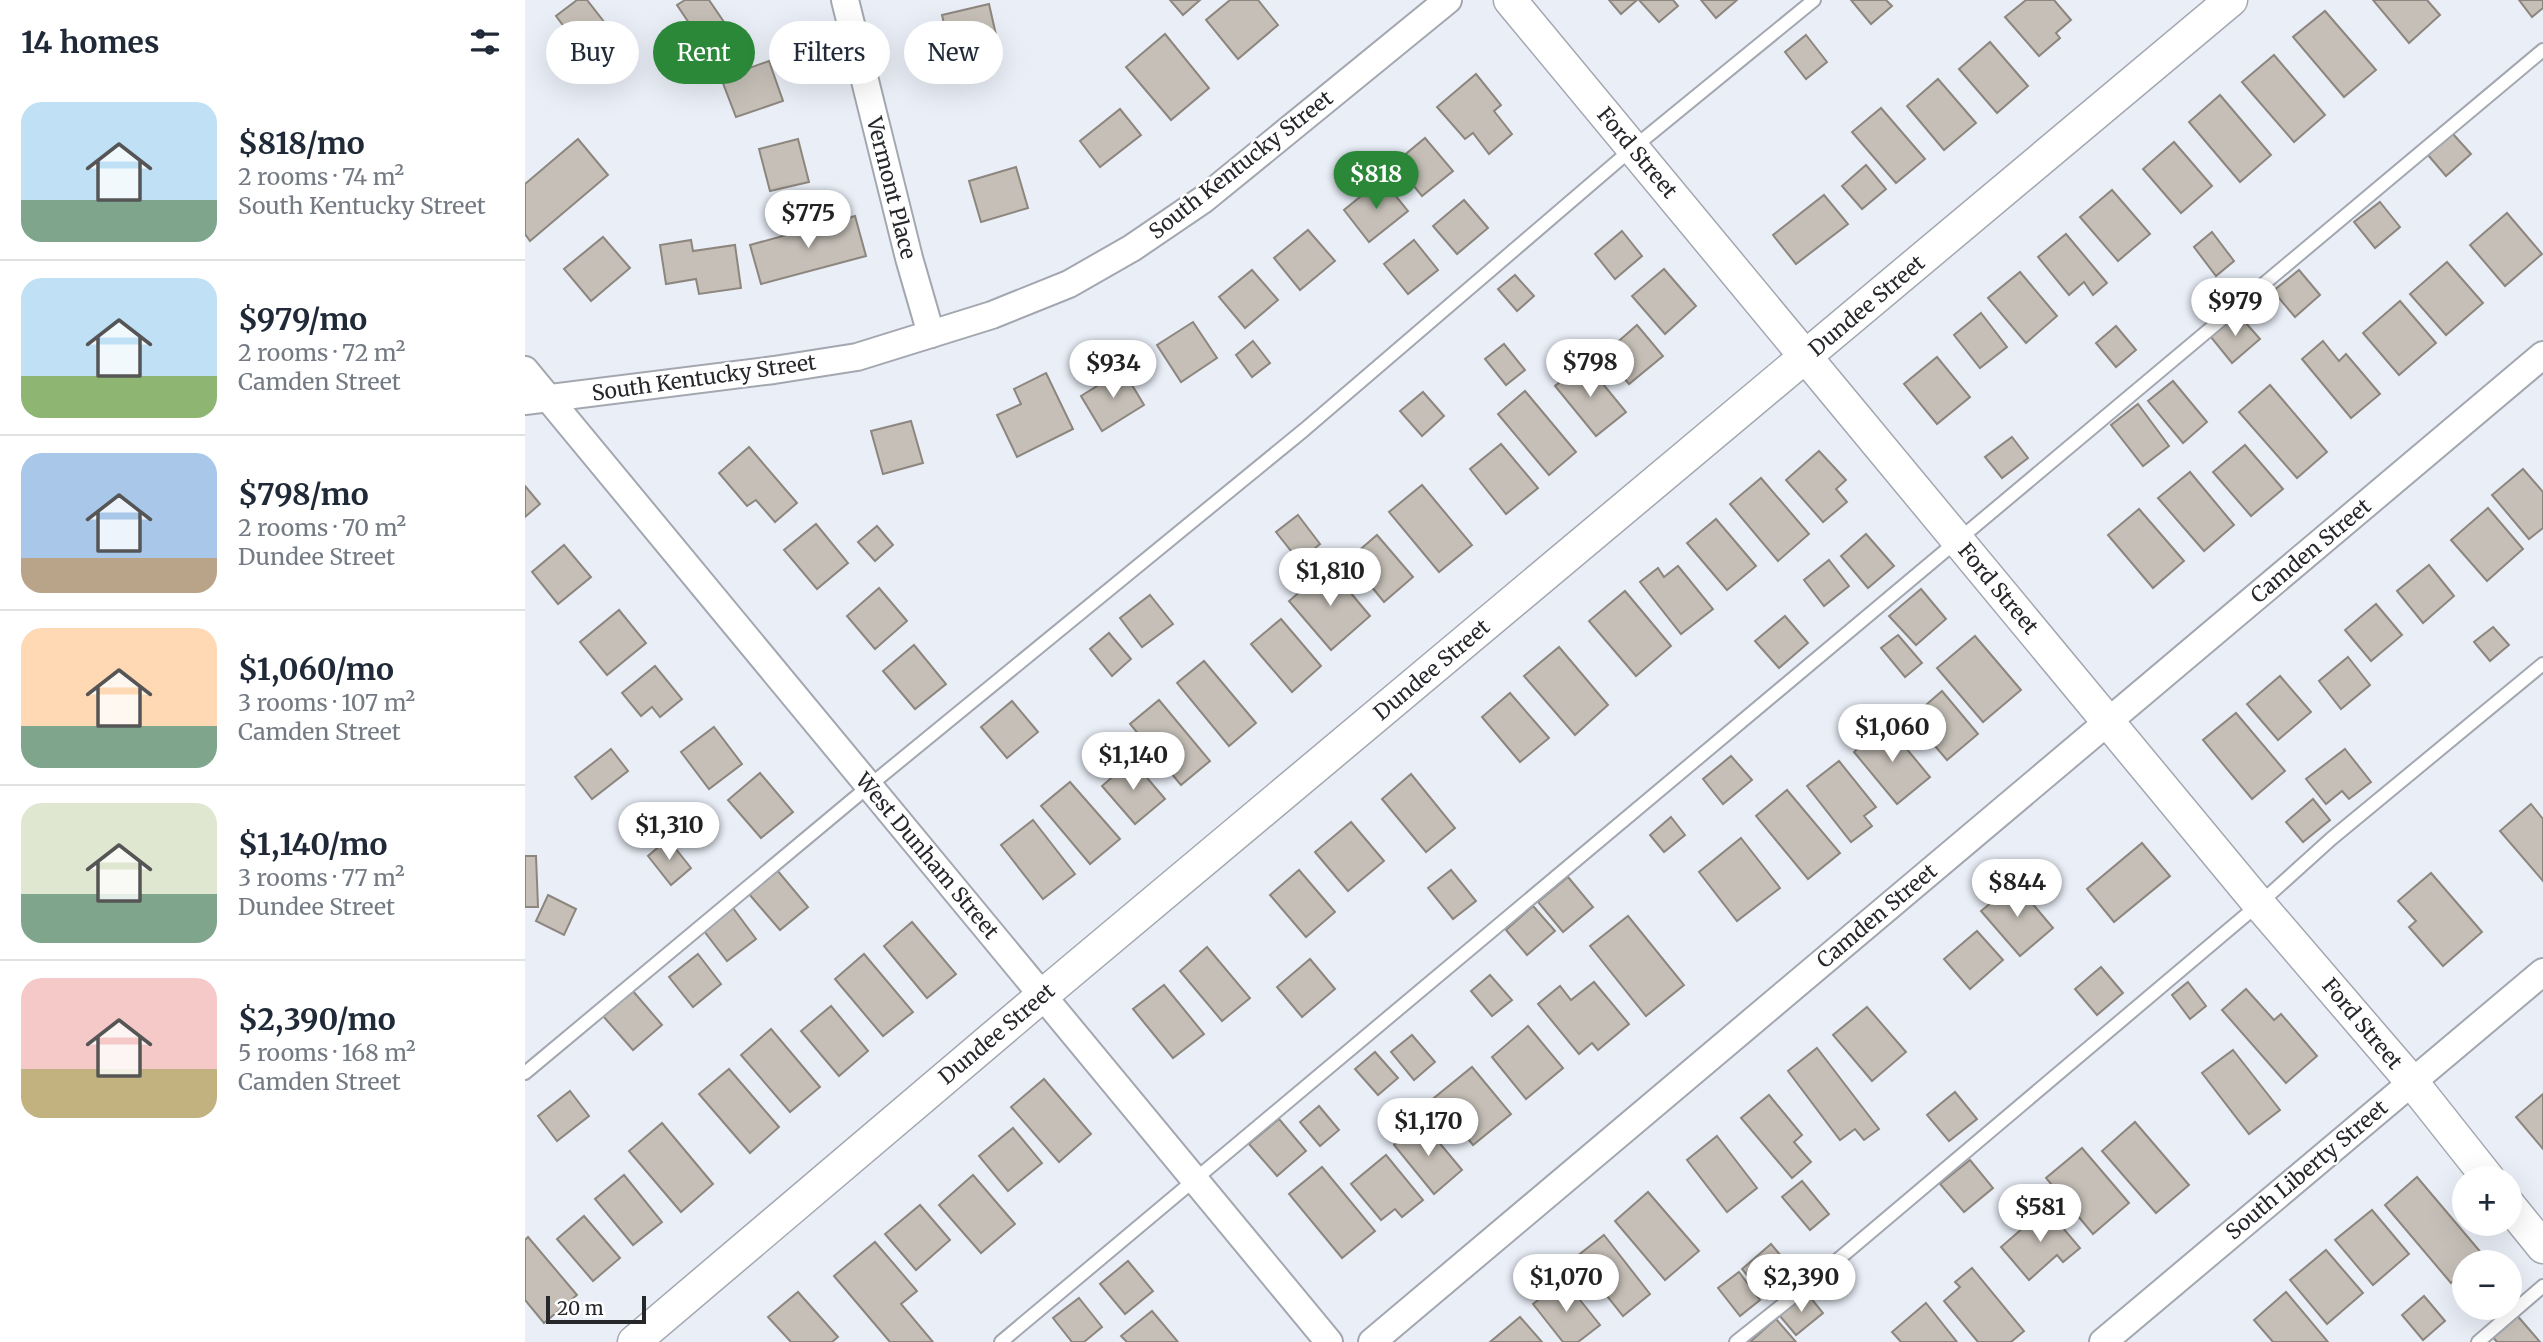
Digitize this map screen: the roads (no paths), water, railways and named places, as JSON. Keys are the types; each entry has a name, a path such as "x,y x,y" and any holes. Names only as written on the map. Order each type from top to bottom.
{"street":[{"name":"Vermont Place","path":"845,0 930,334"},
{"name":"South Kentucky Street","path":"537,400 857,357 992,315 1069,284 1132,248 1204,199 1448,0"},
{"name":"Ford Street","path":"1510,0 2478,1166"},
{"name":"Dundee Street","path":"634,1342 1043,995 2231,0"},
{"name":"Camden Street","path":"1372,1342 2543,355"},
{"name":"West Dunham Street","path":"525,370 537,400 869,786 1329,1342"},
{"name":"South Liberty Street","path":"2103,1342 2543,971"},
{"path":"2522,1221 2543,1247"}],"lane":[{"path":"525,1073 869,786 1304,430 1633,148 1814,0"},
{"path":"1000,1342 2543,50"},
{"path":"1736,1342 2259,904 2331,839 2543,664"},
{"path":"2478,1342 2543,1286"}]}
